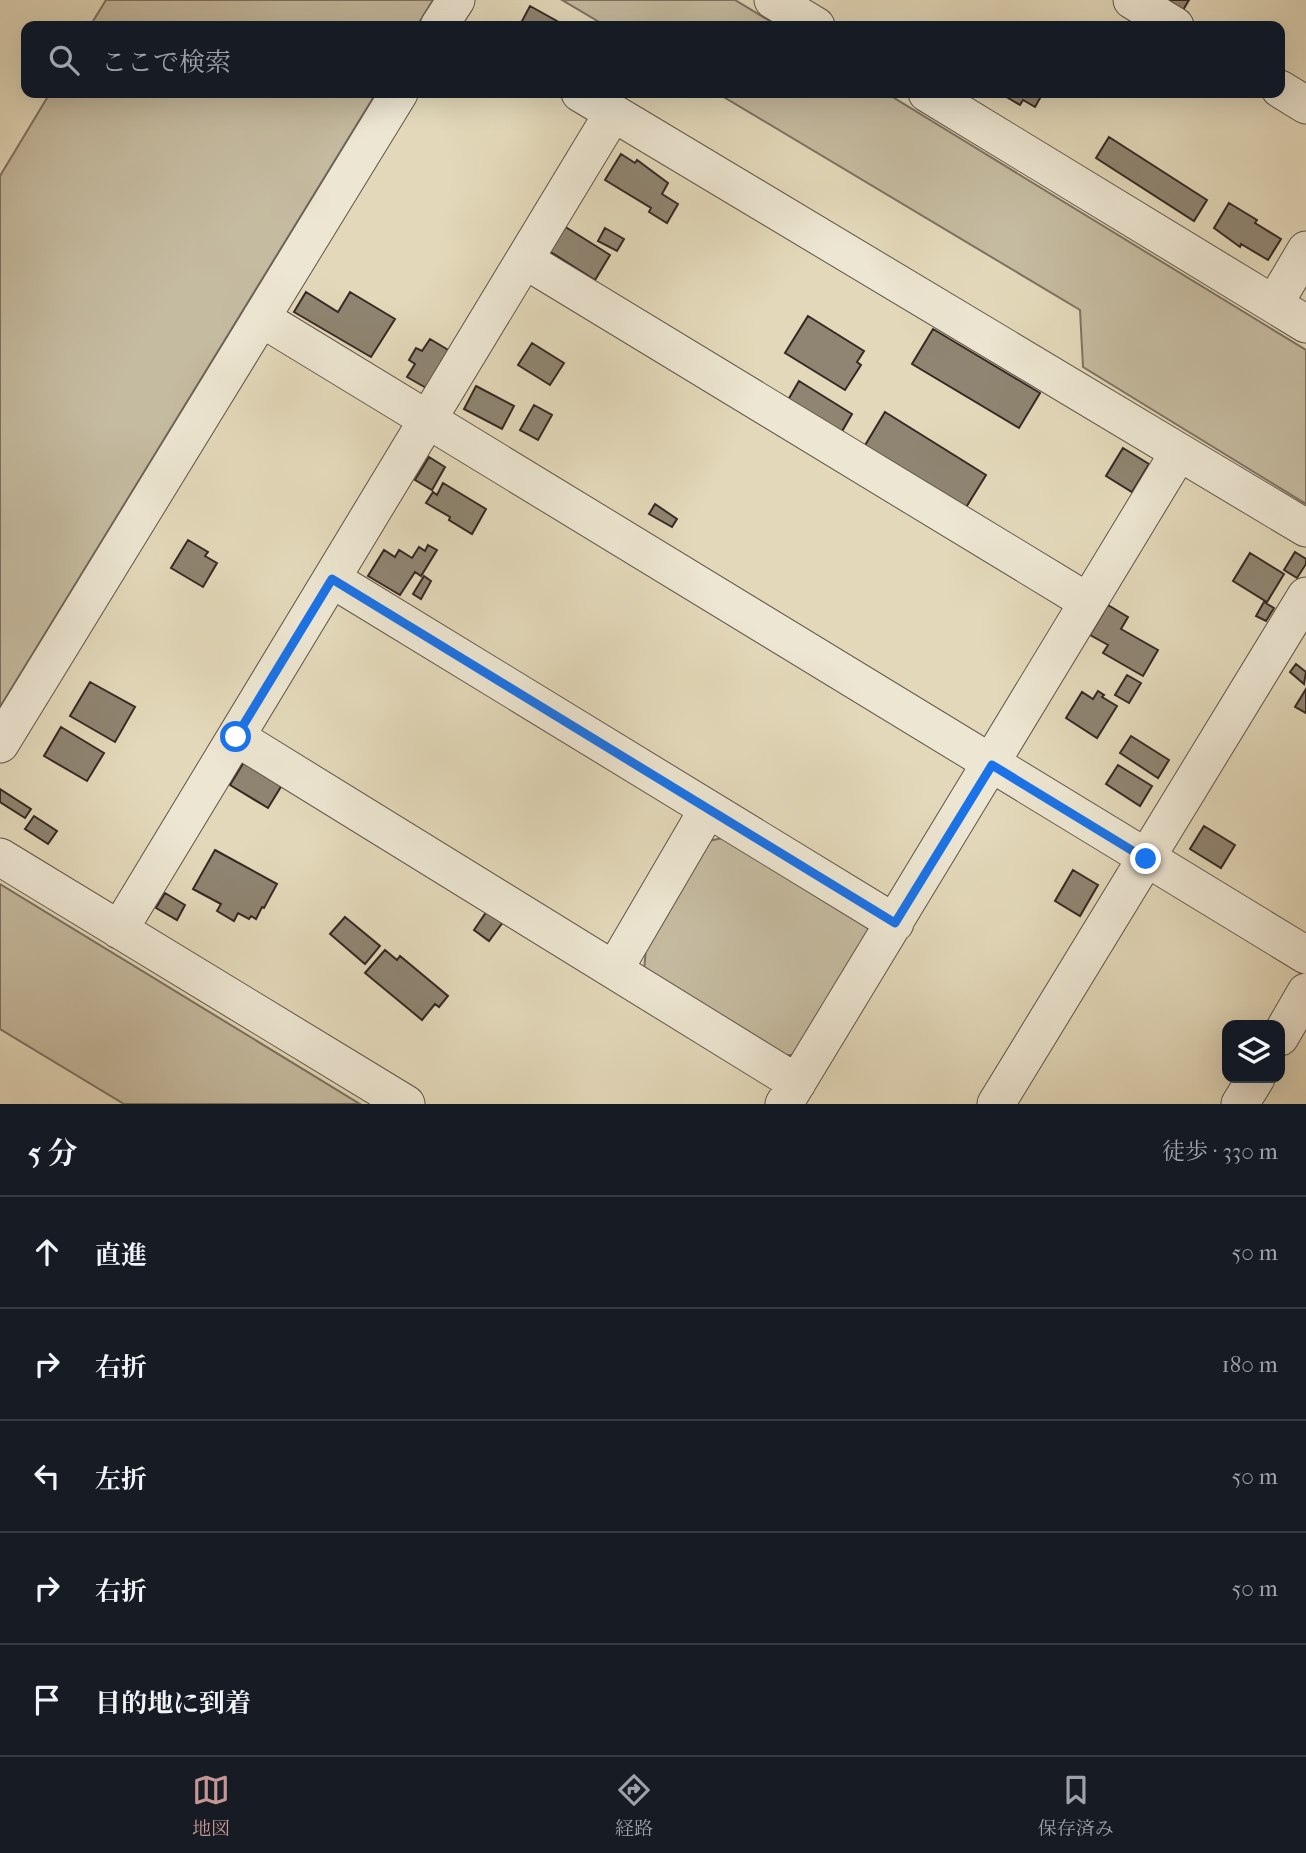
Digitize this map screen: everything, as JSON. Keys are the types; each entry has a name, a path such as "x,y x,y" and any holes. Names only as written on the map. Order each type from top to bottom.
{"street":[{"path":"773,0 808,21"},
{"path":"1132,0 1167,21"},
{"path":"1285,92 1306,104"},
{"path":"0,744 396,98"},
{"path":"588,98 1306,528"},
{"path":"935,98 1306,324"},
{"path":"119,930 613,113"},
{"path":"1274,304 1306,250"},
{"path":"525,260 1088,602"},
{"path":"261,318 1306,955"},
{"path":"236,737 614,970 791,1093 992,765 1179,452"},
{"path":"332,579 895,923"},
{"path":"996,1104 1306,596"},
{"path":"614,970 708,809"},
{"path":"0,858 406,1104"},
{"path":"1285,1028 1306,992"}],"shaded area":[{"path":"106,0 433,0 420,21 93,21"},
{"path":"562,0 735,0 770,21 598,21"},
{"path":"47,98 373,98 0,707 0,176"},
{"path":"725,98 894,98 1306,350 1306,504 1083,367 1080,310"},
{"path":"722,838 871,927 797,1055 779,1055 644,971 646,948 709,841"},
{"path":"0,884 360,1104 124,1104 0,1029"}],"building":[{"path":"1167,0 1189,0 1183,10"},
{"path":"530,6 557,21 522,21"},
{"path":"1008,98 1040,98 1035,107 1023,100 1020,105"},
{"path":"1109,137 1207,200 1194,221 1096,158"},
{"path":"621,154 635,163 637,160 668,183 662,194 678,204 667,223 649,212 651,208 605,180"},
{"path":"1229,203 1281,239 1268,260 1241,244 1240,247 1214,228"},
{"path":"564,226 610,255 595,280 549,251"},
{"path":"605,228 624,239 617,251 598,241"},
{"path":"306,292 338,312 350,292 395,319 371,357 294,312"},
{"path":"808,316 864,351 857,362 861,365 845,390 785,353"},
{"path":"933,329 1040,393 1019,428 912,364"},
{"path":"430,339 450,351 428,389 407,377 415,364 409,360 416,348 422,351"},
{"path":"532,343 564,363 550,385 518,365"},
{"path":"799,381 852,414 841,433 788,400"},
{"path":"476,386 514,406 502,429 464,409"},
{"path":"534,405 552,415 538,440 520,430"},
{"path":"885,412 986,475 965,509 864,447"},
{"path":"1123,448 1149,464 1132,492 1106,476"},
{"path":"429,457 445,467 432,490 415,480"},
{"path":"443,483 486,509 472,534 426,503 433,492 437,495"},
{"path":"655,504 677,519 672,527 649,514"},
{"path":"188,540 208,552 205,556 217,563 203,587 171,568"},
{"path":"428,545 437,550 421,576 415,572 400,595 368,576 384,550 395,557 399,550 412,558 419,547 425,551"},
{"path":"1295,552 1306,559 1306,564 1297,578 1284,570"},
{"path":"1250,553 1284,574 1267,602 1233,581"},
{"path":"424,576 431,581 421,599 413,594"},
{"path":"1264,602 1274,608 1266,621 1256,616"},
{"path":"1108,605 1128,617 1121,629 1158,650 1143,676 1103,653 1108,645 1090,635"},
{"path":"1296,664 1306,672 1304,684 1290,672"},
{"path":"1127,675 1141,683 1129,703 1115,695"},
{"path":"90,682 135,707 115,742 70,716"},
{"path":"1306,689 1306,713 1295,707"},
{"path":"1098,691 1104,695 1102,697 1117,706 1097,738 1066,718 1082,692 1093,699"},
{"path":"61,727 104,753 87,781 44,756"},
{"path":"1131,736 1169,760 1158,778 1120,753"},
{"path":"244,762 282,785 268,808 230,785"},
{"path":"1118,765 1152,786 1140,806 1106,784"},
{"path":"0,789 31,809 25,818 0,802"},
{"path":"34,816 57,831 48,844 25,829"},
{"path":"1204,826 1235,845 1221,868 1190,849"},
{"path":"215,850 277,884 256,919 251,916 249,919 238,913 234,921 217,911 221,904 193,889"},
{"path":"1073,870 1098,885 1080,916 1055,901"},
{"path":"165,893 185,905 177,920 156,908"},
{"path":"487,911 503,922 489,941 474,930"},
{"path":"345,917 380,946 365,964 330,934"},
{"path":"385,950 397,960 400,956 448,996 439,1007 435,1004 422,1020 365,973"}],"route":[{"path":"236,737 332,579 895,923 992,765 1146,859"}]}
